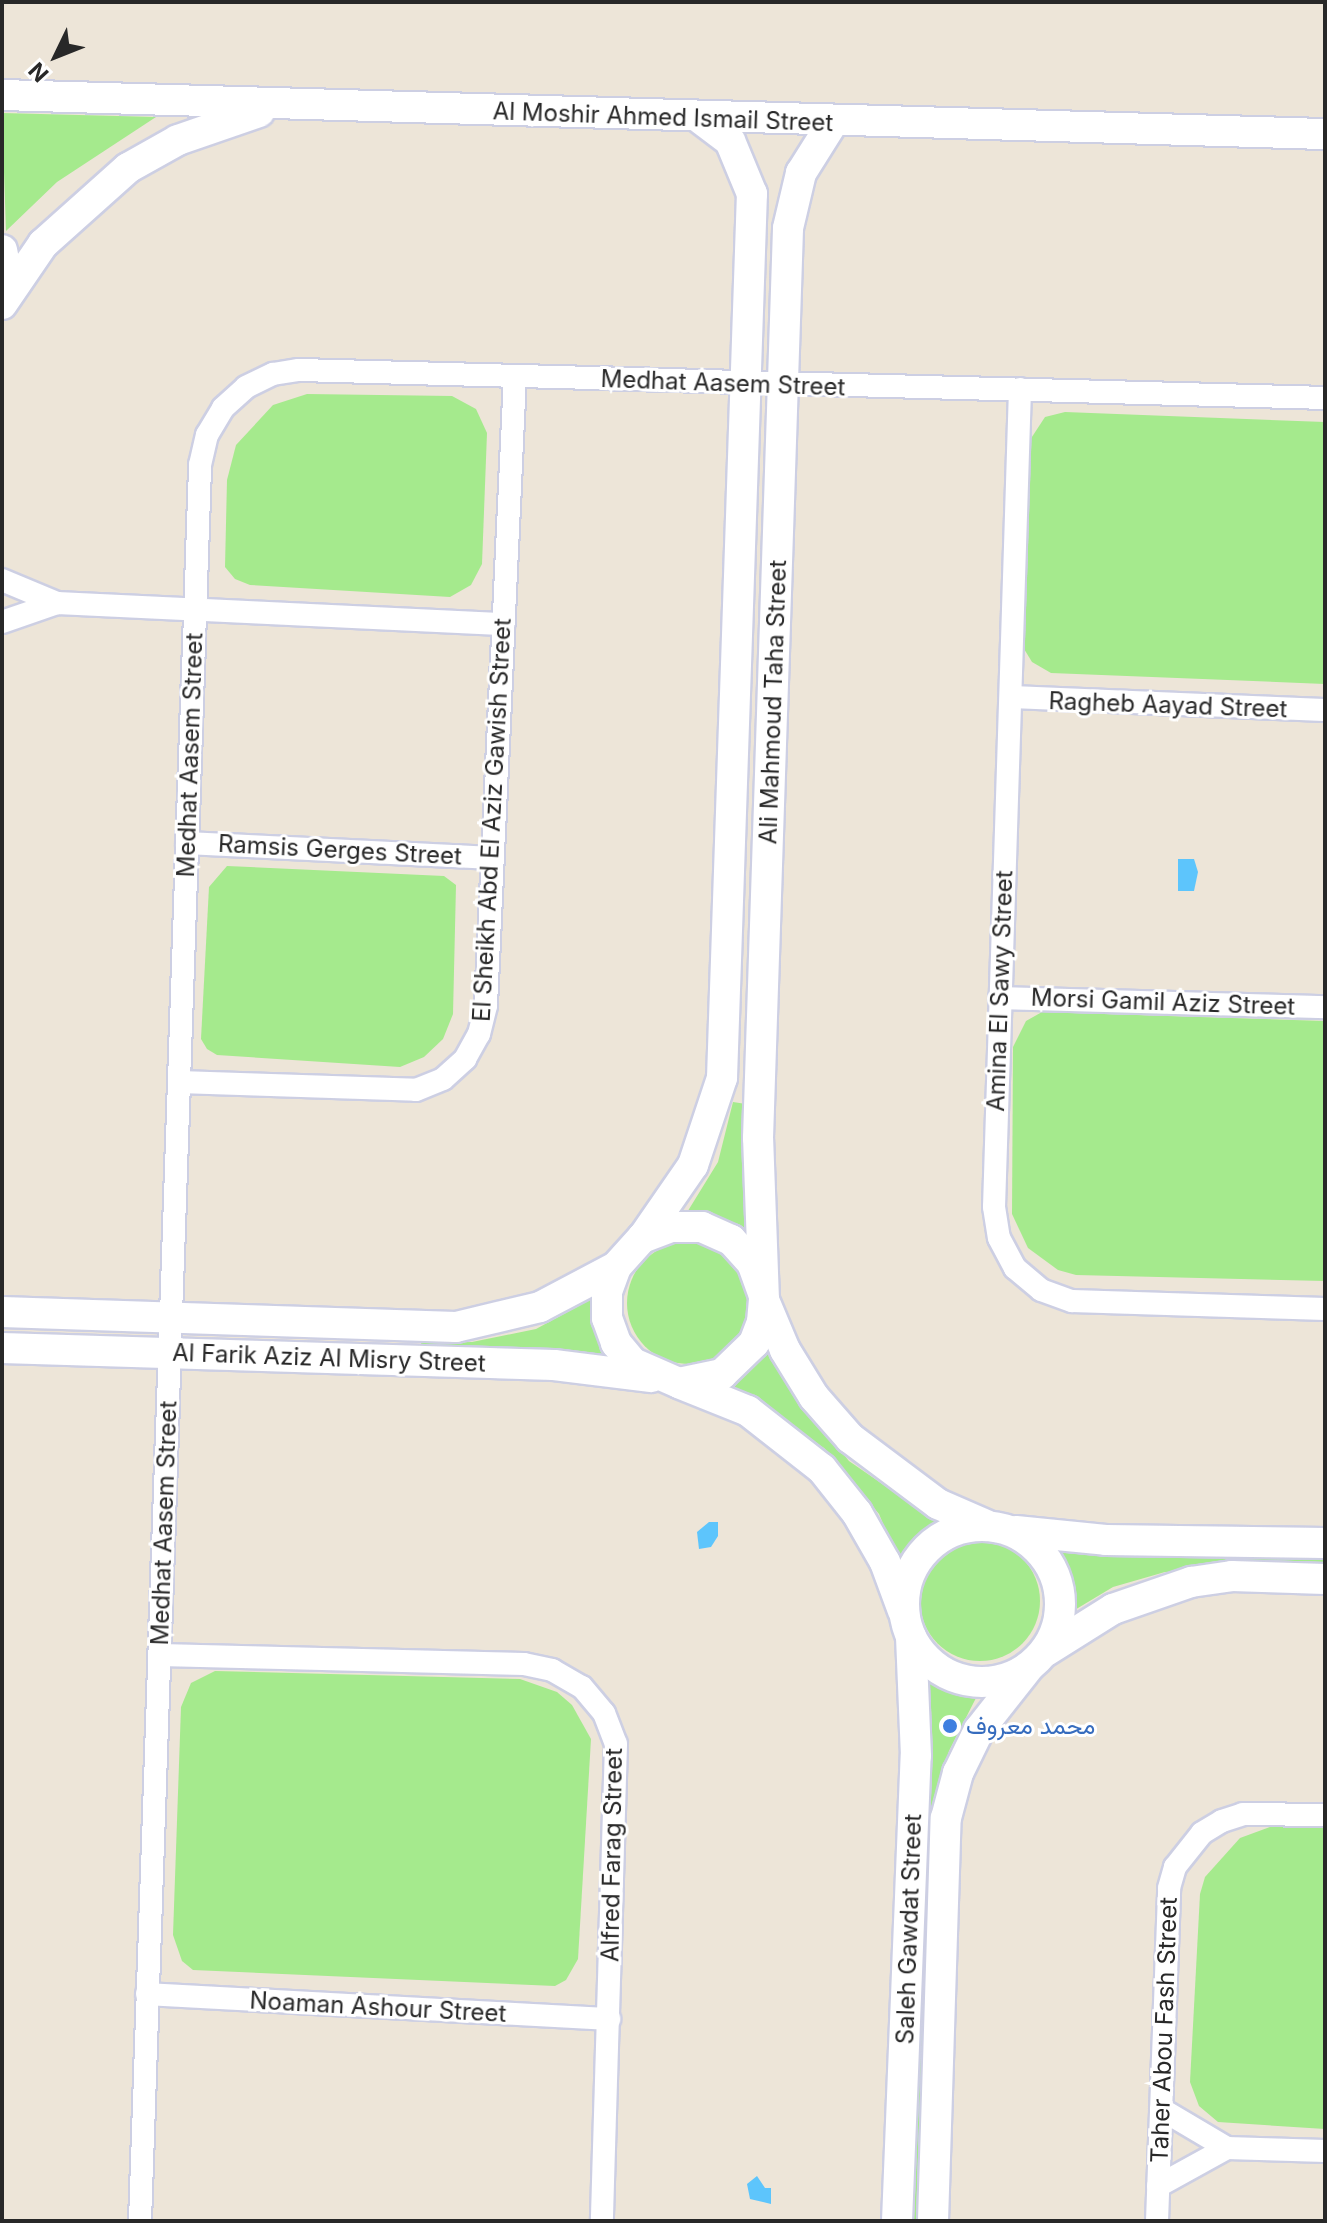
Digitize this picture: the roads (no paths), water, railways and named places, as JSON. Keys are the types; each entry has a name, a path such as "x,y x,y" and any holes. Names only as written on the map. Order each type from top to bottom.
{"street":[{"name":"Al Moshir Ahmed Ismail Street","path":"2,95 701,119 1325,134"},
{"path":"6,297 43,244 128,168 178,140 286,105"},
{"name":"Ali Mahmoud Taha Street","path":"642,1238 693,1165 722,1078 752,194 730,141 701,119"},
{"name":"Ali Mahmoud Taha Street","path":"763,1296 757,1176 791,201 801,173 833,122"},
{"path":"2,250 6,297"},
{"name":"Medhat Aasem Street","path":"140,2221 200,465 207,435 223,408 246,387 273,374 299,370 747,385 1325,398"},
{"name":"El Sheikh Abd El Aziz Gawish Street","path":"179,1082 387,1093 416,1090 443,1079 465,1059 479,1034 486,1005 515,377"},
{"name":"Amina El Sawy Street","path":"1020,389 994,1207 999,1238 1015,1268 1041,1290 1072,1301 1325,1309"},
{"path":"2,580 57,603 504,624"},
{"path":"2,622 57,603"},
{"name":"Ragheb Aayad Street","path":"1011,697 1325,710"},
{"name":"Ramsis Gerges Street","path":"187,843 493,858"},
{"name":"Morsi Gamil Aziz Street","path":"1000,998 1325,1007"},
{"path":"763,1296 758,1333 740,1361 712,1378 667,1380 633,1363 612,1330 607,1292 616,1267 642,1238 671,1227 702,1227 731,1240 752,1263 785,1350 814,1397 850,1438 915,1489 1034,1545 1052,1569 1060,1597 1058,1626 1036,1660"},
{"name":"Al Farik Aziz Al Misry Street","path":"2,1312 456,1327 540,1307 616,1267"},
{"name":"Al Farik Aziz Al Misry Street","path":"2,1348 554,1365 667,1380 748,1411 822,1469 857,1513 885,1562 908,1626"},
{"path":"1325,1543 1106,1540 998,1528 960,1529 926,1551 905,1587 908,1626 938,1667 976,1682 1003,1680 1113,1609 1191,1582 1232,1576 1325,1579"},
{"name":"Saleh Gawdat Street","path":"897,2221 916,1756 908,1626"},
{"name":"Alfred Farag Street","path":"160,1655 524,1664 552,1670 582,1687 604,1713 616,1744 602,2221"},
{"name":"Saleh Gawdat Street","path":"933,2221 946,1818 958,1773 979,1730 1036,1660"},
{"name":"Taher Abou Fash Street","path":"1157,2221 1169,1888 1175,1867 1202,1833 1222,1821 1243,1814 1325,1815"},
{"name":"Noaman Ashour Street","path":"147,1994 609,2019"},
{"path":"1161,2109 1227,2148 1325,2151"},
{"path":"1158,2186 1227,2148"}],"water":[{"path":"1178,859 1194,859 1198,872 1194,891 1178,891"},
{"path":"709,1522 718,1522 718,1536 711,1547 699,1549 697,1532"},
{"path":"757,2176 765,2188 771,2188 771,2204 750,2199 747,2184"}],"place":[{"name":"محمد معروف","path":"950,1726"}]}
